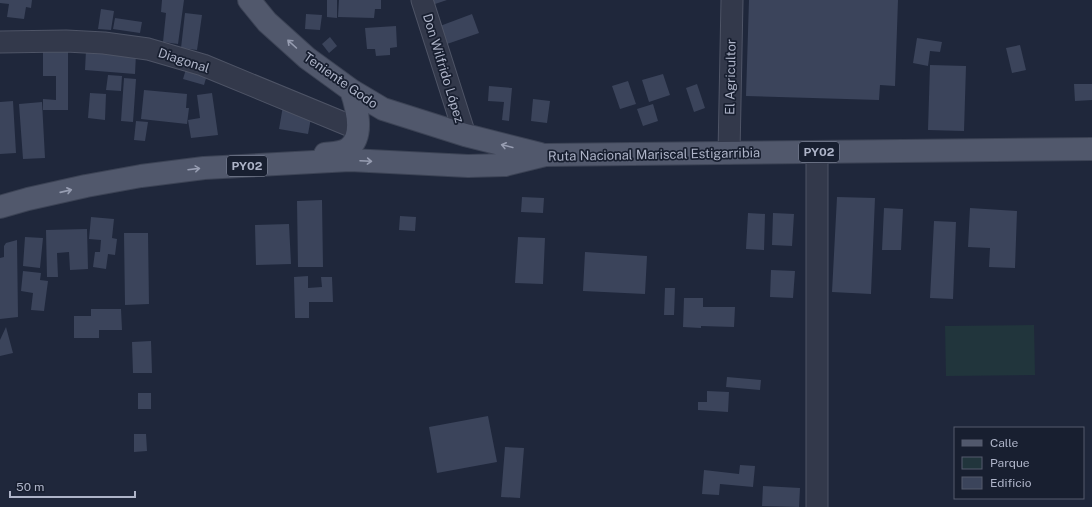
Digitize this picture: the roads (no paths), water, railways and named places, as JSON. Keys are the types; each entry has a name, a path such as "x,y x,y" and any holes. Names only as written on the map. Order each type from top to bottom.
{"main road":[{"name":"Teniente Godo","path":"249,0 267,22 307,58 351,90 383,109 465,135 545,155"},
{"path":"267,164 291,157 341,152 349,148 354,141 358,129 356,103 351,90"},
{"name":"Ruta Nacional Mariscal Estigarribia","path":"0,207 86,186 141,176 204,168 267,164 350,160 468,166 504,165 545,155 1092,149"}],"street":[{"name":"Don Wilfrido López","path":"422,0 465,135"},
{"name":"El Agricultor","path":"729,153 732,0"},
{"name":"Diagonal","path":"0,42 66,41 104,43 148,49 203,65 358,129"},
{"path":"817,152 817,507"}]}
